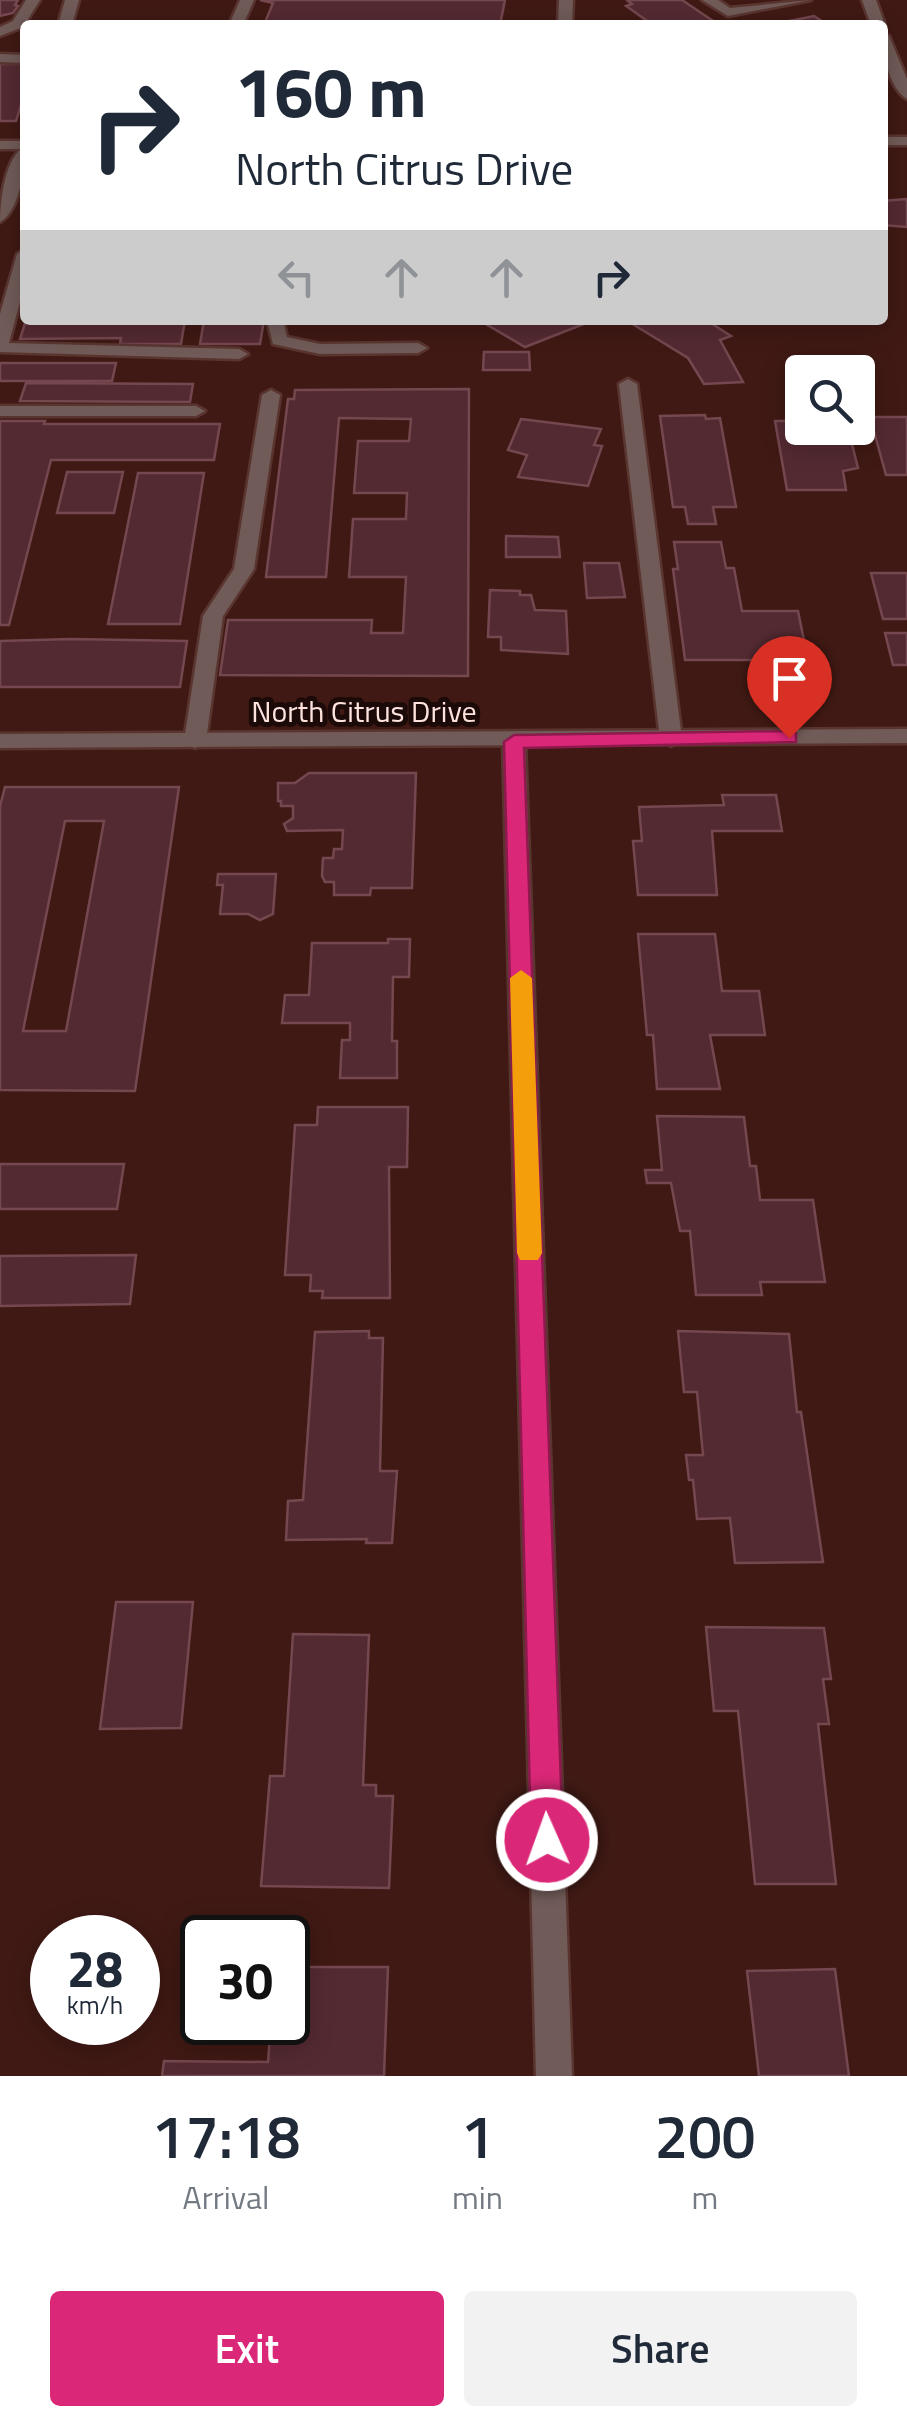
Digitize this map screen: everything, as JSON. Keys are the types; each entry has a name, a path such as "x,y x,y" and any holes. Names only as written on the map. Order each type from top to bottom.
{"street":[{"path":"709,0 728,12 804,0"},
{"path":"888,50 907,95"},
{"path":"0,217 20,161"},
{"path":"20,272 0,345 11,350 239,354"},
{"path":"275,325 278,340 298,346 418,348"},
{"path":"628,384 672,739"},
{"path":"195,742 213,616 244,569 271,395"},
{"path":"0,410 196,411"},
{"name":"North Citrus Drive","path":"0,741 514,742 907,736"},
{"path":"514,742 554,2076"}],"building":[{"path":"0,0 18,0 18,6 13,13 0,16"},
{"path":"260,0 505,0 501,20 266,20 273,3"},
{"path":"632,0 682,0 712,20 646,20 626,6"},
{"path":"0,64 20,64 20,108 16,121 0,121"},
{"path":"907,199 907,227 888,225 888,201"},
{"path":"24,325 184,325 181,344 120,344 121,338 20,339"},
{"path":"203,325 263,325 260,344 200,344"},
{"path":"487,325 581,325 525,347"},
{"path":"634,325 714,325 731,336 720,340 743,382 704,384 688,358"},
{"path":"484,352 529,352 530,370 483,370"},
{"path":"0,363 116,363 112,381 0,381"},
{"path":"26,383 193,384 190,402 20,401"},
{"path":"469,389 468,676 220,675 228,620 372,620 371,633 403,633 406,577 349,577 353,519 406,519 407,493 354,493 358,441 409,441 411,419 339,418 326,577 266,577 288,399 294,399 295,390"},
{"path":"705,415 706,419 720,418 736,507 713,507 716,524 688,524 685,507 673,507 660,416"},
{"path":"875,417 907,417 907,475 886,475 875,435"},
{"path":"521,419 601,429 594,445 602,446 588,486 518,477 527,455 508,450"},
{"path":"0,421 220,424 214,460 51,460 9,625 0,625"},
{"path":"775,421 785,421 785,445 852,445 858,468 843,471 846,490 787,490"},
{"path":"67,472 123,472 114,513 57,513"},
{"path":"138,473 204,473 180,624 108,624"},
{"path":"506,536 558,537 560,557 506,557"},
{"path":"674,542 721,542 726,568 734,568 742,611 798,611 809,665 685,660 673,569 678,569"},
{"path":"584,563 619,563 625,597 587,598"},
{"path":"871,573 907,573 907,619 883,619"},
{"path":"490,590 531,595 535,610 566,611 568,654 501,650 501,637 488,637"},
{"path":"885,633 907,633 907,665 893,665"},
{"path":"0,641 187,641 180,687 0,687"},
{"path":"309,773 416,773 412,888 371,888 370,895 334,895 334,882 325,882 322,876 323,858 333,858 334,849 342,849 343,830 287,831 284,824 293,818 293,806 281,806 278,801 278,783 295,783"},
{"path":"5,787 179,787 135,1091 0,1090 0,806","holes":["65,821 104,821 66,1031 23,1031"]},
{"path":"722,795 776,795 782,831 712,831 717,895 638,895 633,841 642,841 639,807 724,805"},
{"path":"218,874 276,874 273,914 260,920 248,914 220,914 223,885 217,885"},
{"path":"638,934 715,934 722,991 759,991 765,1035 710,1035 720,1089 657,1089 653,1035 647,1035"},
{"path":"388,939 410,939 409,977 393,977 392,1041 397,1041 397,1078 340,1078 342,1040 350,1040 350,1023 282,1023 285,995 309,995 312,943 388,943"},
{"path":"318,1107 408,1107 407,1167 389,1167 390,1298 322,1298 323,1291 310,1291 311,1275 285,1275 295,1125 317,1125"},
{"path":"657,1116 744,1117 750,1166 756,1166 760,1200 813,1200 825,1282 760,1282 762,1295 696,1295 690,1231 680,1231 671,1183 647,1183 645,1170 662,1170"},
{"path":"0,1164 124,1164 117,1209 0,1209"},
{"path":"136,1255 130,1304 0,1306 0,1256"},
{"path":"369,1331 369,1338 383,1338 380,1471 397,1471 392,1543 366,1543 367,1539 286,1540 288,1501 303,1500 315,1332"},
{"path":"678,1331 789,1334 797,1412 801,1412 823,1562 735,1563 730,1518 697,1519 686,1455 703,1455 697,1392 684,1392"},
{"path":"116,1602 193,1602 181,1728 100,1729"},
{"path":"706,1627 824,1628 831,1679 823,1679 829,1724 818,1724 836,1884 755,1884 738,1711 714,1711"},
{"path":"293,1634 369,1635 363,1785 376,1785 376,1796 393,1796 389,1888 261,1886 270,1776 284,1776"},
{"path":"310,1967 388,1967 384,2076 162,2076 164,2061 268,2062 269,2045 310,2045"},
{"path":"835,1969 849,2076 759,2076 747,1971"}],"slow traffic":[{"path":"521,978 529,1253"}],"route":[{"path":"547,1840 514,742 789,738"}]}
